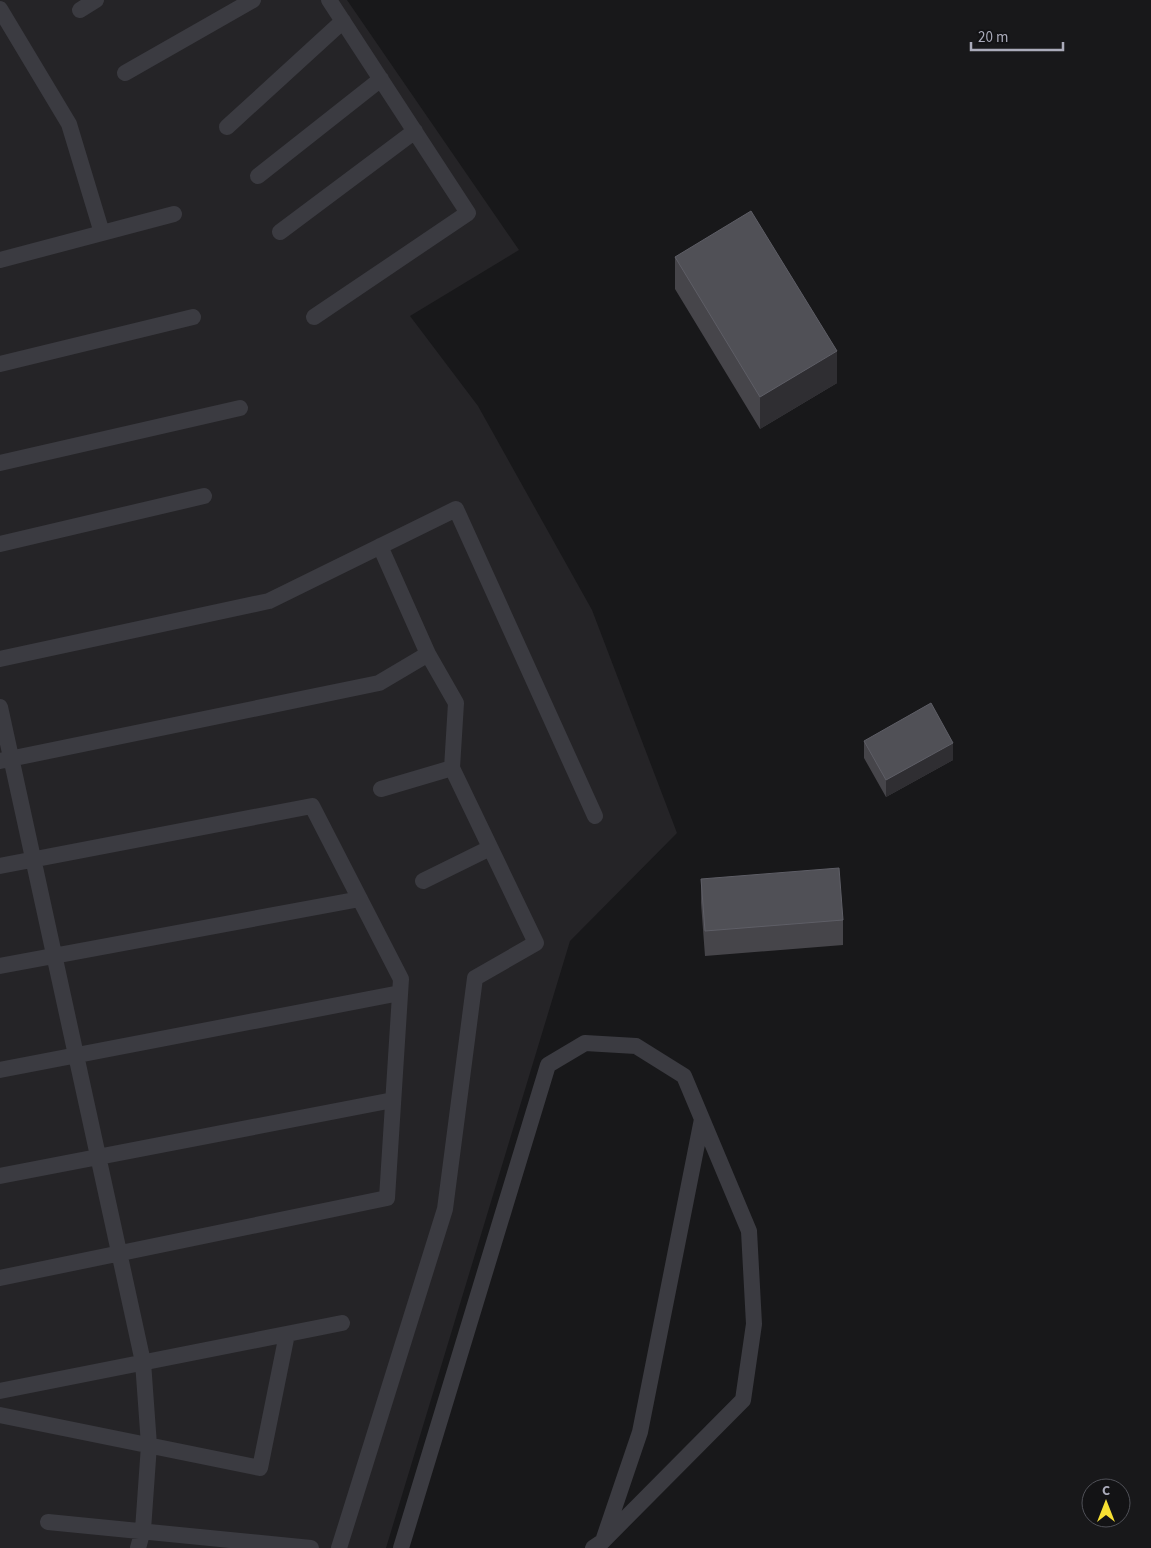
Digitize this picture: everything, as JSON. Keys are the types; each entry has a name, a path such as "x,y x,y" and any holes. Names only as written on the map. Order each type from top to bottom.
{"lane":[{"path":"80,10 96,0"},
{"path":"125,73 253,0"},
{"path":"314,317 468,212 329,0"},
{"path":"0,9 69,124 102,233"},
{"path":"227,128 343,21"},
{"path":"258,176 381,79"},
{"path":"280,232 415,130"},
{"path":"0,260 174,214"},
{"path":"0,364 193,317"},
{"path":"0,463 240,408"},
{"path":"0,544 204,496"},
{"path":"0,659 269,601 456,509 595,816"},
{"path":"339,1548 445,1209 476,978 536,943 452,768 456,703 428,654 380,546"},
{"path":"6,760 379,683 428,654"},
{"path":"0,706 6,760 33,859 143,1362 149,1445 143,1530 138,1548"},
{"path":"382,789 452,768"},
{"path":"0,866 312,806 401,979 387,1198 0,1278"},
{"path":"423,881 490,848"},
{"path":"0,966 360,899"},
{"path":"0,1070 400,993"},
{"path":"401,1548 548,1065 585,1043 636,1046 684,1076 749,1231 754,1324 743,1400 598,1545"},
{"path":"0,1176 393,1100"},
{"path":"598,1545 640,1432 702,1119"},
{"path":"0,1391 342,1323"},
{"path":"0,1415 260,1468 287,1334"},
{"path":"48,1522 310,1548"}],"shaded area":[{"path":"0,0 347,0 519,250 410,316 478,406 592,610 677,833 570,941 386,1548 0,1548"}],"building":[{"path":"751,211 837,351 760,397 675,257"},
{"path":"931,703 953,743 886,780 864,741"},
{"path":"839,868 843,920 705,931 701,879"}]}
